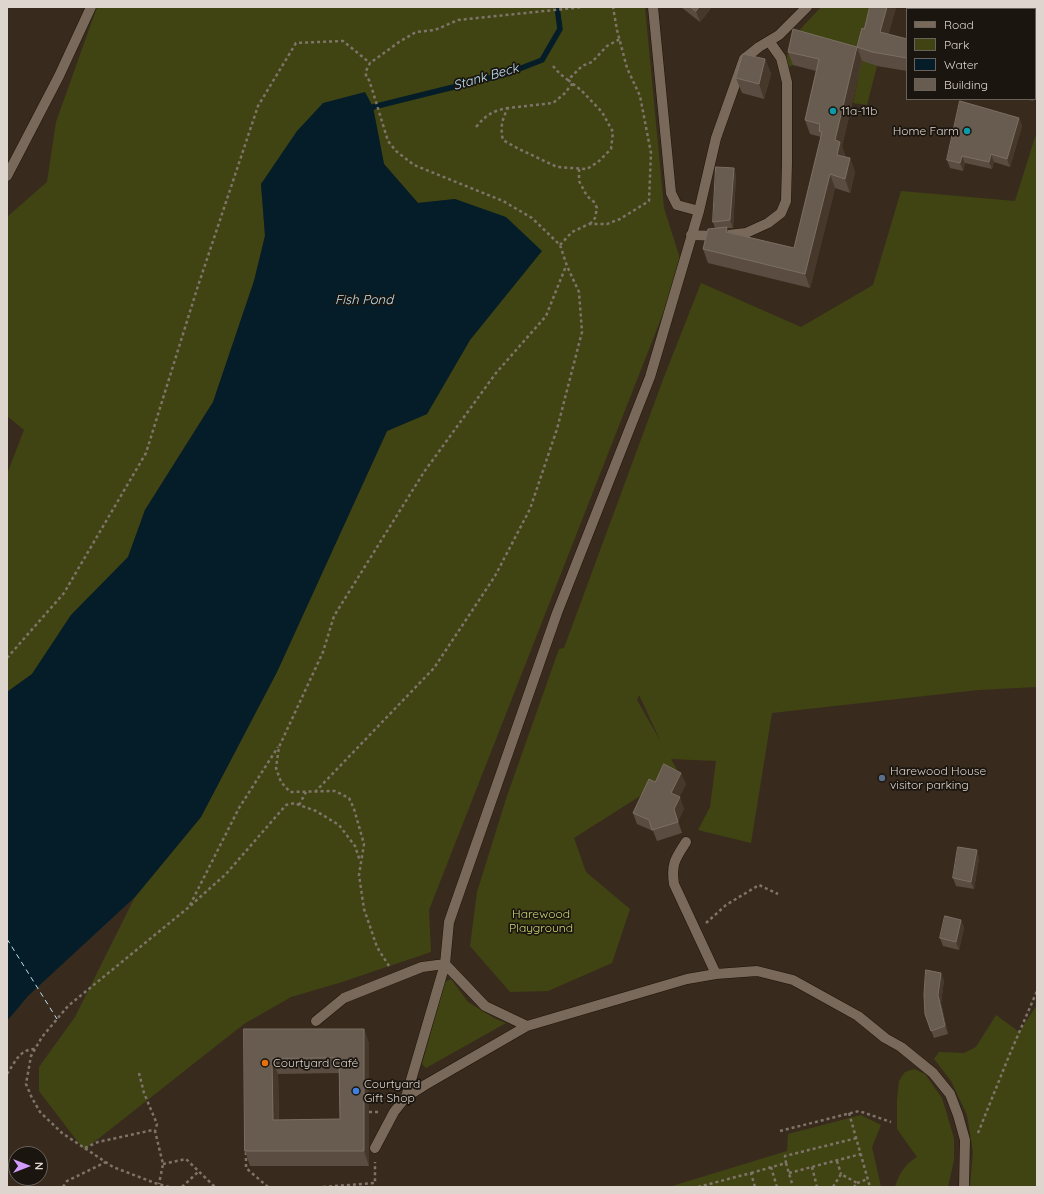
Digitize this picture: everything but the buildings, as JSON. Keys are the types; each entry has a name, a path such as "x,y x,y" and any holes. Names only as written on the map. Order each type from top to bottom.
{"lane":[{"path":"7,176 59,76 91,7"},
{"path":"653,7 671,193 677,205 699,211"},
{"path":"406,1097 445,964 449,922 556,613 650,377 699,211 716,138 744,58 779,35 808,7"},
{"path":"692,235 719,236 746,233 768,223 781,214 786,201 787,82 781,58 769,41"},
{"path":"686,842 676,856 672,870 674,884 716,974"},
{"path":"316,1021 344,998 422,967 445,964"},
{"path":"445,964 485,1006 527,1026"},
{"path":"375,1148 394,1112 406,1097 527,1026 687,979 716,974 757,971 793,980 858,1016 885,1038 901,1047 933,1073 950,1094 965,1140 964,1187"},
{"path":"958,1187 965,1166"}],"path":[{"path":"315,792 434,668 495,576 530,508 557,429 582,332 579,292 567,266 560,245 532,218 503,201 414,165 396,151 388,141 369,80 366,77 366,71 370,63 399,42 416,32 435,30 458,20 582,7"},
{"path":"589,224 607,224 620,219 649,201 651,153 640,96 627,68 613,7"},
{"path":"568,80 582,66 592,62 607,46 620,39"},
{"path":"7,658 64,593 146,453 197,289 258,106 296,43 343,40 370,63"},
{"path":"508,108 504,116 501,130 503,140 516,148 556,167 587,170 598,162 611,149 613,132 602,112 573,83 560,74 553,66"},
{"path":"476,127 485,116 500,109 552,103 564,94 573,83"},
{"path":"560,245 572,232 589,224 595,218 596,208 594,202 587,196 579,181 579,169"},
{"path":"189,907 239,808 279,747 323,652 334,616 424,472 496,373 546,316 567,266"},
{"path":"279,747 276,768 281,782 290,792 334,792 349,798 354,809 364,844 359,875 364,909 377,947 396,977"},
{"path":"299,805 306,792"},
{"path":"169,1187 114,1167 62,1133 40,1112 26,1084 31,1056 42,1037 68,1006 189,907 226,874 286,805 295,803 316,811 339,825 355,846 360,862"},
{"path":"696,933 726,905 759,884 778,894"},
{"path":"976,1139 1009,1056 1037,992"},
{"path":"7,1074 19,1056 28,1049 35,1049"},
{"path":"139,1073 144,1093 157,1124 155,1131 163,1164 159,1184"},
{"path":"780,1131 859,1111 891,1122"},
{"path":"849,1113 870,1187"},
{"path":"84,1148 98,1142 152,1130 155,1131"},
{"path":"793,1187 785,1156 857,1138"},
{"path":"246,1146 246,1168 268,1187"},
{"path":"323,1187 375,1183 375,1148"},
{"path":"789,1173 861,1154"},
{"path":"163,1164 186,1159 215,1187"},
{"path":"837,1161 841,1174 857,1183"},
{"path":"63,1187 67,1181 106,1162"},
{"path":"698,1187 786,1163"},
{"path":"771,1167 777,1187"},
{"path":"812,1167 817,1187"},
{"path":"182,1187 199,1171"},
{"path":"751,1173 755,1187"},
{"path":"833,1187 841,1174"},
{"path":"854,1187 857,1183 868,1179"}],"green space":[{"path":"97,7 645,7 664,208 682,265 429,910 431,952 339,983 291,997 244,1024 84,1150 39,1091 39,1067 75,1017 135,897 201,817 277,672 387,431 427,414 470,340 541,251 455,199 418,203 384,164 373,107 261,184 265,235 254,281 213,402 145,510 128,557 71,615 32,674 7,692 7,474 24,430 7,416 7,217 47,182 56,122"},
{"path":"821,7 879,7 862,61 877,66 867,105 853,103 859,74 845,71 798,44 793,65 786,68 792,41 802,27"},
{"name":"Harewood Playground","path":"1037,131 1037,687 978,690 772,713 751,843 698,830 710,807 716,761 671,759 678,772 574,838 586,872 630,909 612,963 548,991 510,992 470,946 477,892 507,796 559,649 564,648 664,377 701,283 801,327 873,285 901,191 1015,201","holes":["639,695 661,742 637,700"]},
{"path":"451,979 468,1002 494,1018 506,1023 426,1068 422,1064 445,982"},
{"path":"1037,1005 1037,1187 970,1187 973,1152 967,1115 951,1081 934,1059 939,1052 964,1053 976,1047 996,1015 1019,1032"},
{"path":"914,1069 925,1074 942,1098 954,1138 954,1160 948,1187 895,1187 903,1170 917,1157 897,1129 897,1100 899,1081 905,1072"},
{"path":"861,1115 881,1125 872,1147 881,1187 669,1187 787,1151 788,1134"}],"water":[{"name":"Fish Pond","path":"365,92 373,107 384,164 418,203 455,199 506,217 542,251 470,340 427,414 387,431 277,672 201,817 135,897 29,995 7,1021 7,692 32,674 71,615 128,557 145,510 213,402 254,281 265,236 261,184 297,131 323,103"}],"waterway":[{"name":"Stank Beck","path":"373,107 506,74 542,60 560,29 557,7"}],"ferry route":[{"path":"7,939 57,1019"}],"place":[{"name":"11a-11b","path":"833,111"},
{"name":"Home Farm","path":"967,131"},
{"name":"Harewood House visitor parking","path":"882,778"},
{"name":"Courtyard Café","path":"265,1063"},
{"name":"Courtyard Gift Shop","path":"356,1091"}]}
